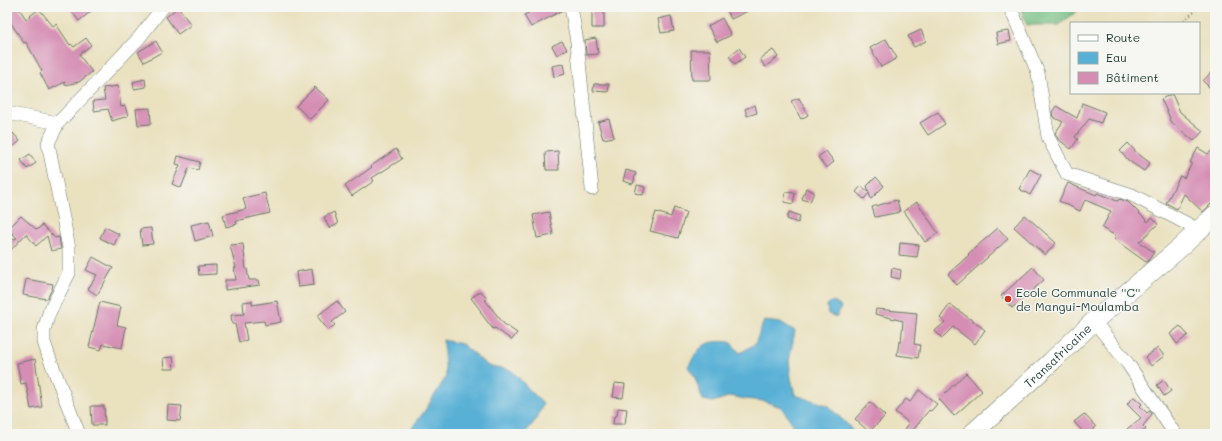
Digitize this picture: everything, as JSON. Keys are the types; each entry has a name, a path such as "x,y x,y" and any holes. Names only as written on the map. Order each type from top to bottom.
{"highway":[{"name":"Transafricaine","path":"972,434 1051,362 1094,320 1215,215"}],"street":[{"path":"79,434 44,342 44,330 49,313 69,273 69,248 48,143 58,123 139,38 163,7"},
{"path":"571,7 577,42 592,189"},
{"path":"1010,7 1038,73 1048,137 1067,174 1132,195 1199,230"},
{"path":"7,112 58,123"},
{"path":"1094,320 1132,370 1176,434"}],"path":[{"path":"1182,22 1200,7"}],"green space":[{"path":"1020,7 1082,7 1059,25 1027,25"}],"water":[{"path":"833,301 841,307 837,317 828,314 827,305"},
{"path":"764,321 782,323 795,331 789,361 795,395 827,405 848,425 854,434 794,434 791,421 781,407 764,401 731,396 713,402 703,400 694,375 688,367 696,354 704,346 715,342 730,342 740,353 755,344"},
{"path":"443,340 462,344 488,366 511,370 543,404 535,421 524,434 407,434 424,412 446,377"}],"building":[{"path":"15,7 18,7 26,19 39,9 53,26 56,24 70,45 71,44 74,47 86,38 91,45 80,54 80,56 92,72 79,82 65,85 65,82 49,90 40,73 42,71 26,42 24,43 7,17 7,12"},
{"path":"68,7 96,7 79,21"},
{"path":"178,7 191,25 178,34 166,17"},
{"path":"541,7 563,7 563,10 531,27 524,15"},
{"path":"592,7 604,7 604,28 592,28"},
{"path":"725,7 756,7 731,19"},
{"path":"671,16 674,31 661,33 658,19"},
{"path":"722,18 731,35 717,42 708,26"},
{"path":"921,30 926,41 914,47 908,36"},
{"path":"1009,31 1011,41 998,44 996,33"},
{"path":"596,38 598,54 586,55 585,40"},
{"path":"886,39 897,58 881,67 870,48"},
{"path":"156,41 162,52 144,62 138,52"},
{"path":"562,41 567,49 557,55 552,46"},
{"path":"739,48 745,57 735,64 729,56"},
{"path":"691,50 710,50 711,80 692,80"},
{"path":"773,50 778,57 765,67 760,59"},
{"path":"563,64 565,74 554,77 552,66"},
{"path":"1215,68 1215,93 1203,81"},
{"path":"145,79 146,87 134,89 133,82"},
{"path":"594,84 609,84 608,92 593,91"},
{"path":"118,86 121,107 125,106 128,116 112,121 108,109 94,111 93,101 105,100 103,88"},
{"path":"315,87 329,100 310,119 296,106"},
{"path":"1172,94 1180,112 1203,131 1194,141 1169,120 1170,118 1161,99"},
{"path":"799,98 808,115 801,119 791,101"},
{"path":"1082,103 1105,112 1101,123 1089,119 1075,137 1078,139 1071,149 1058,139 1055,133 1063,122 1053,117 1052,112 1056,106 1077,118"},
{"path":"755,105 757,113 747,116 745,109"},
{"path":"150,108 151,124 138,125 136,109"},
{"path":"938,112 945,124 928,135 920,123"},
{"path":"609,119 614,137 603,139 598,122"},
{"path":"13,133 20,141 12,148 7,143 7,138"},
{"path":"1128,143 1136,152 1150,163 1144,171 1129,161 1120,151"},
{"path":"1198,148 1208,154 1215,148 1215,200 1203,212 1184,194 1177,209 1166,203 1180,176 1184,178 1192,163 1190,162"},
{"path":"396,149 402,159 372,178 374,181 352,196 345,186"},
{"path":"558,151 559,170 546,170 545,152"},
{"path":"826,151 834,162 826,168 818,157"},
{"path":"30,154 36,163 27,169 21,160"},
{"path":"178,156 200,162 198,170 189,168 181,188 172,184 180,165 176,164"},
{"path":"1030,169 1041,175 1030,195 1019,189"},
{"path":"626,170 636,173 633,184 623,181"},
{"path":"876,177 884,186 871,199 869,193 864,199 856,192 861,186 869,192 867,186"},
{"path":"1068,183 1096,195 1097,193 1117,201 1120,199 1128,202 1148,222 1152,218 1158,224 1139,242 1154,252 1148,261 1146,262 1114,239 1116,236 1102,228 1111,211 1085,200 1080,211 1059,201"},
{"path":"637,185 645,187 643,195 635,193"},
{"path":"806,188 814,192 810,202 802,199"},
{"path":"786,192 795,193 793,204 784,202"},
{"path":"265,193 270,213 236,221 237,224 226,227 223,215 246,209 243,198"},
{"path":"897,200 900,212 875,217 872,207"},
{"path":"917,202 938,233 925,242 904,211"},
{"path":"674,208 686,212 678,238 650,231 656,212 671,217"},
{"path":"334,212 338,224 329,228 324,217"},
{"path":"549,212 553,235 537,238 533,215"},
{"path":"789,212 800,216 798,223 787,219"},
{"path":"1025,215 1056,243 1045,255 1014,227"},
{"path":"21,216 37,230 42,225 55,238 59,237 61,249 51,251 47,236 36,246 26,234 7,254 7,241 17,238 8,229"},
{"path":"209,221 213,236 195,241 191,225"},
{"path":"105,227 119,234 114,245 100,238"},
{"path":"151,228 153,244 142,245 140,229"},
{"path":"998,228 1008,239 957,285 948,274"},
{"path":"900,243 919,245 917,257 899,255"},
{"path":"243,244 249,280 259,280 260,285 225,290 225,280 236,280 234,268 236,268 230,245"},
{"path":"93,257 113,268 97,295 88,289 97,275 86,270"},
{"path":"216,265 216,274 199,275 198,266"},
{"path":"1033,267 1044,280 1012,308 1001,296"},
{"path":"892,268 901,270 900,279 891,277"},
{"path":"312,269 314,285 298,287 296,272"},
{"path":"26,279 53,284 47,299 23,295"},
{"path":"481,291 487,299 485,300 504,324 517,333 512,340 495,328 493,329 471,298"},
{"path":"252,301 252,305 277,301 281,322 265,325 264,321 244,323 247,340 239,342 235,324 232,324 231,315 244,314 243,302"},
{"path":"337,301 345,312 332,322 335,325 328,330 317,316"},
{"path":"100,302 121,307 117,325 126,327 122,348 103,344 101,350 89,347"},
{"path":"950,304 985,330 975,344 953,327 942,338 935,331 945,322 940,318"},
{"path":"876,309 917,313 914,344 920,345 918,358 897,355 899,342 901,342 903,321 875,314"},
{"path":"1180,326 1188,335 1177,344 1170,334"},
{"path":"1158,348 1164,356 1151,366 1145,357"},
{"path":"173,357 174,369 164,369 163,358"},
{"path":"35,359 42,407 31,409 26,383 21,384 17,363"},
{"path":"966,373 982,391 954,416 939,399"},
{"path":"1164,380 1171,391 1164,396 1157,385"},
{"path":"615,383 625,384 623,398 613,397"},
{"path":"919,390 937,404 931,411 929,410 910,434 902,434 909,423 895,412 906,399 910,402"},
{"path":"1134,397 1142,404 1140,406 1147,413 1150,411 1152,414 1143,426 1146,429 1140,434 1130,434 1127,429 1141,418 1127,404"},
{"path":"870,402 885,416 869,432 855,419"},
{"path":"168,405 182,406 180,421 167,420"},
{"path":"91,406 104,406 105,425 92,425"},
{"path":"618,408 627,409 625,424 613,424 614,416 617,416"},
{"path":"1084,414 1096,427 1088,434 1085,434 1074,422"}],"place":[{"name":"Ecole Communale ''C'' de Mangui-Moulamba","path":"1008,299"}]}
